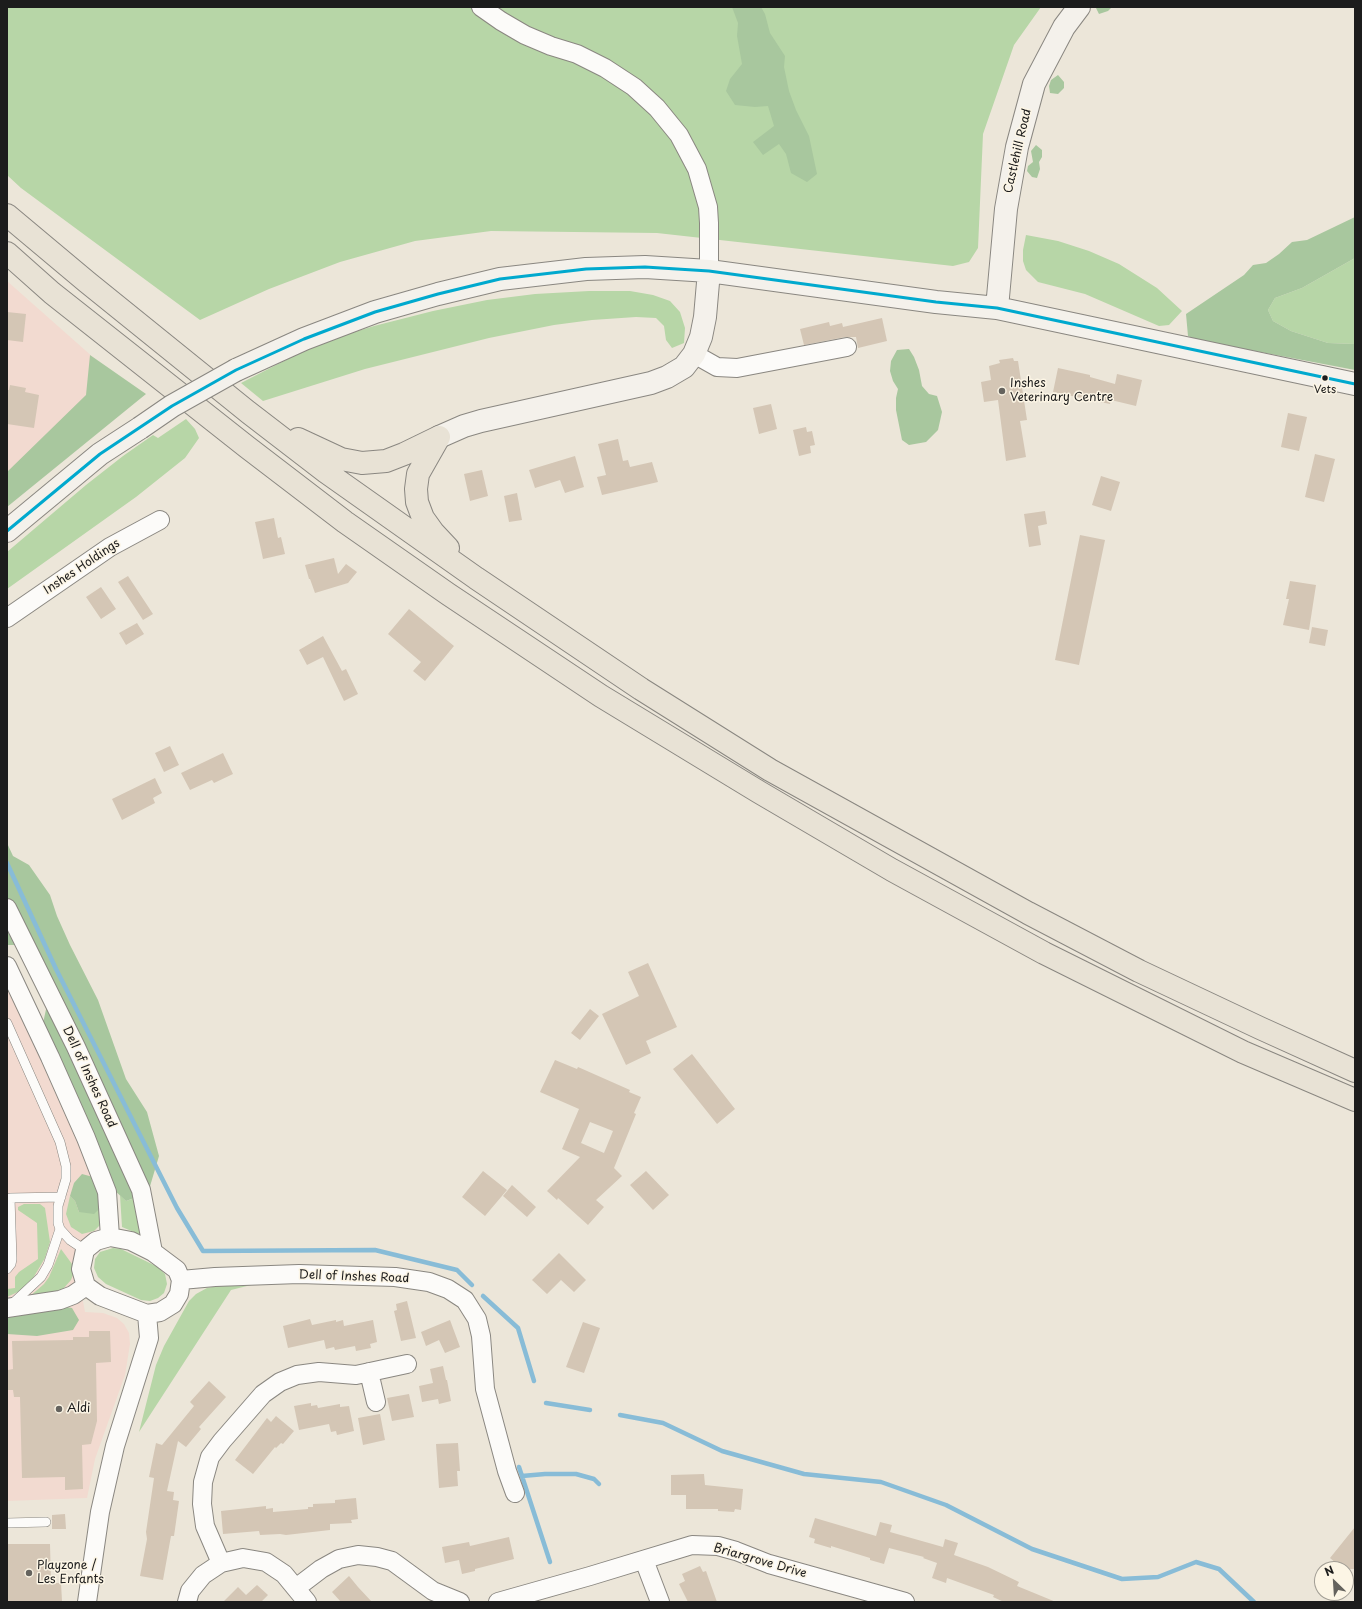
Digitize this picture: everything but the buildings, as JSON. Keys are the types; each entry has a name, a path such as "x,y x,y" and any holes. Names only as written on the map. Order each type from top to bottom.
{"highway":[{"path":"7,215 86,282 248,412 326,472 476,578 641,689 770,770 1028,913 1139,971 1355,1071"},
{"path":"7,253 77,312 246,448 345,522 448,594 601,696 892,870 1044,953 1243,1052 1355,1100"},
{"path":"248,412 320,450 341,459 362,462 386,461 439,437"},
{"path":"439,437 418,474 416,488 417,502 423,518 433,532 476,578"}],"main road":[{"name":"Castlehill Road","path":"997,308 1006,209 1019,140 1034,84 1064,27 1079,7"},
{"path":"7,531 100,454 172,406 236,370 304,339 375,312 438,294 500,279 594,268 646,267 709,270 928,301 997,308 1355,384"},
{"path":"439,437 464,426 482,421 651,383 668,377 684,366 694,354 701,337 705,317 709,270"}],"street":[{"path":"481,7 525,35 551,46 577,54 605,68 634,87 657,108 679,135 697,169 708,207 710,223 709,270"},
{"path":"694,354 716,367 737,368 847,347"},
{"name":"Inshes Holdings","path":"7,618 110,547 160,520"},
{"name":"Dell of Inshes Road","path":"7,908 76,1047 141,1190 153,1252"},
{"path":"7,966 74,1111 107,1192 110,1237"},
{"path":"110,1237 131,1241 153,1252 177,1270 181,1280 179,1294 173,1304 160,1312 147,1314 100,1296 86,1286 81,1269 85,1250 96,1241 110,1237"},
{"name":"Dell of Inshes Road","path":"181,1280 215,1277 299,1274 395,1277 428,1282 448,1289 465,1300 477,1319 481,1336 485,1389 507,1471 515,1493"},
{"path":"7,1308 60,1300 73,1295 86,1286"},
{"path":"87,1602 100,1512 113,1453 149,1338 147,1314"},
{"path":"221,1563 205,1526 202,1504 203,1482 210,1457 263,1394 280,1382 297,1375 319,1372 356,1375 407,1364"},
{"path":"369,1372 376,1402"},
{"name":"Briargrove Drive","path":"498,1602 692,1545 718,1546 736,1551 769,1564 905,1602"},
{"path":"296,1588 321,1569 339,1559 358,1555 377,1556 392,1561 433,1591 460,1602"},
{"path":"187,1602 190,1591 203,1575 221,1563 243,1558 266,1562 284,1574 307,1602"},
{"path":"644,1560 660,1602"}],"lane":[{"path":"7,1023 60,1142 66,1166 66,1179 58,1206 58,1223 60,1229 70,1240 85,1250"},
{"path":"7,1269 11,1264 12,1259 10,1198 61,1197"},
{"path":"7,1308 41,1277 48,1265 60,1229"},
{"path":"7,1523 46,1522"}],"shaded area":[{"path":"7,281 129,389 7,498"},
{"path":"7,985 92,1165 99,1224 77,1270 85,1312 103,1313 117,1318 124,1324 129,1333 130,1344 125,1375 95,1459 87,1498 7,1501"}],"green space":[{"path":"7,7 1041,7 1014,45 983,134 978,248 969,262 953,266 657,233 491,231 415,241 340,262 269,289 200,320 21,188 7,175"},
{"path":"732,7 761,7 765,14 770,33 785,56 784,67 789,91 796,110 809,136 817,174 807,182 791,173 786,154 779,144 763,155 753,142 774,126 768,106 755,107 735,105 726,91 730,79 742,64 737,36 738,23"},
{"path":"1112,7 1108,11 1099,14 1096,8"},
{"path":"1058,75 1064,82 1064,88 1058,94 1050,93 1049,86 1051,80"},
{"path":"1036,145 1042,150 1042,157 1039,162 1040,169 1037,178 1032,177 1027,171 1028,166 1033,162 1031,151"},
{"path":"1355,217 1355,258 1302,288 1275,298 1268,310 1273,321 1291,331 1328,343 1355,344 1355,370 1197,340 1188,336 1186,314 1244,275 1253,265 1266,263 1292,242 1307,240"},
{"path":"1026,235 1058,241 1089,251 1119,264 1157,288 1182,311 1169,325 1159,326 1085,294 1038,282 1026,270 1023,261 1023,250"},
{"path":"1355,258 1355,344 1328,343 1291,331 1273,321 1268,310 1275,298 1302,288"},
{"path":"589,291 630,291 653,295 670,301 680,312 685,328 684,343 672,348 666,340 664,326 656,318 636,317 592,320 554,325 489,338 365,369 263,401 241,383 325,341 374,326 433,311 487,300 535,294"},
{"path":"909,349 919,370 922,386 929,394 937,396 942,412 938,430 926,442 909,445 902,440 896,410 898,389 893,381 890,371 891,361 897,350"},
{"path":"90,355 146,394 7,507 7,472 86,395"},
{"path":"186,419 195,429 199,438 185,458 136,497 7,589 7,552 86,485 123,456 153,435 158,438"},
{"path":"7,843 13,856 29,865 50,895 57,916 70,945 98,1000 126,1079 147,1112 159,1156 148,1193 126,1201 113,1189 42,1028 48,1000 20,945 7,945"},
{"path":"82,1174 93,1177 102,1195 100,1208 94,1214 79,1212 75,1201 70,1196 74,1183"},
{"path":"120,1195 126,1201 135,1198 141,1235 122,1227"},
{"path":"70,1196 75,1201 79,1212 100,1208 101,1224 94,1231 82,1234 71,1227 66,1214"},
{"path":"24,1204 40,1204 45,1208 50,1242 45,1258 32,1280 22,1290 7,1297 7,1289 15,1288 15,1277 19,1272 38,1259 37,1223 18,1210 18,1207"},
{"path":"113,1248 121,1249 158,1267 165,1274 167,1284 164,1293 158,1298 150,1301 141,1300 106,1284 98,1277 94,1268 95,1259 100,1252"},
{"path":"61,1249 72,1264 73,1275 71,1280 63,1289 50,1294 29,1297 44,1284 49,1277"},
{"path":"259,1283 231,1290 139,1432 156,1365 164,1346 189,1301 196,1294 207,1288"},
{"path":"55,1305 72,1308 79,1320 73,1330 37,1336 7,1334 7,1311"}],"waterway":[{"path":"7,863 56,969 177,1208 203,1251 375,1250 457,1270 472,1285"},
{"path":"483,1296 518,1328 534,1381"},
{"path":"546,1403 590,1410"},
{"path":"620,1415 663,1423 722,1451 804,1474 881,1482 946,1505 1032,1549 1122,1579 1158,1577 1196,1562 1219,1569 1254,1602"},
{"path":"519,1467 550,1562"},
{"path":"522,1476 576,1474 594,1479 599,1484"}],"transit line":[{"path":"7,531 100,454 172,406 236,370 304,339 375,312 438,294 500,279 586,269 645,267 709,271 936,302 997,308 1355,384"}],"place":[{"name":"Vets","path":"1325,378"},
{"name":"Inshes Veterinary Centre","path":"1002,391"},
{"name":"Aldi","path":"59,1409"},
{"name":"Playzone / Les Enfants","path":"29,1573"}]}
